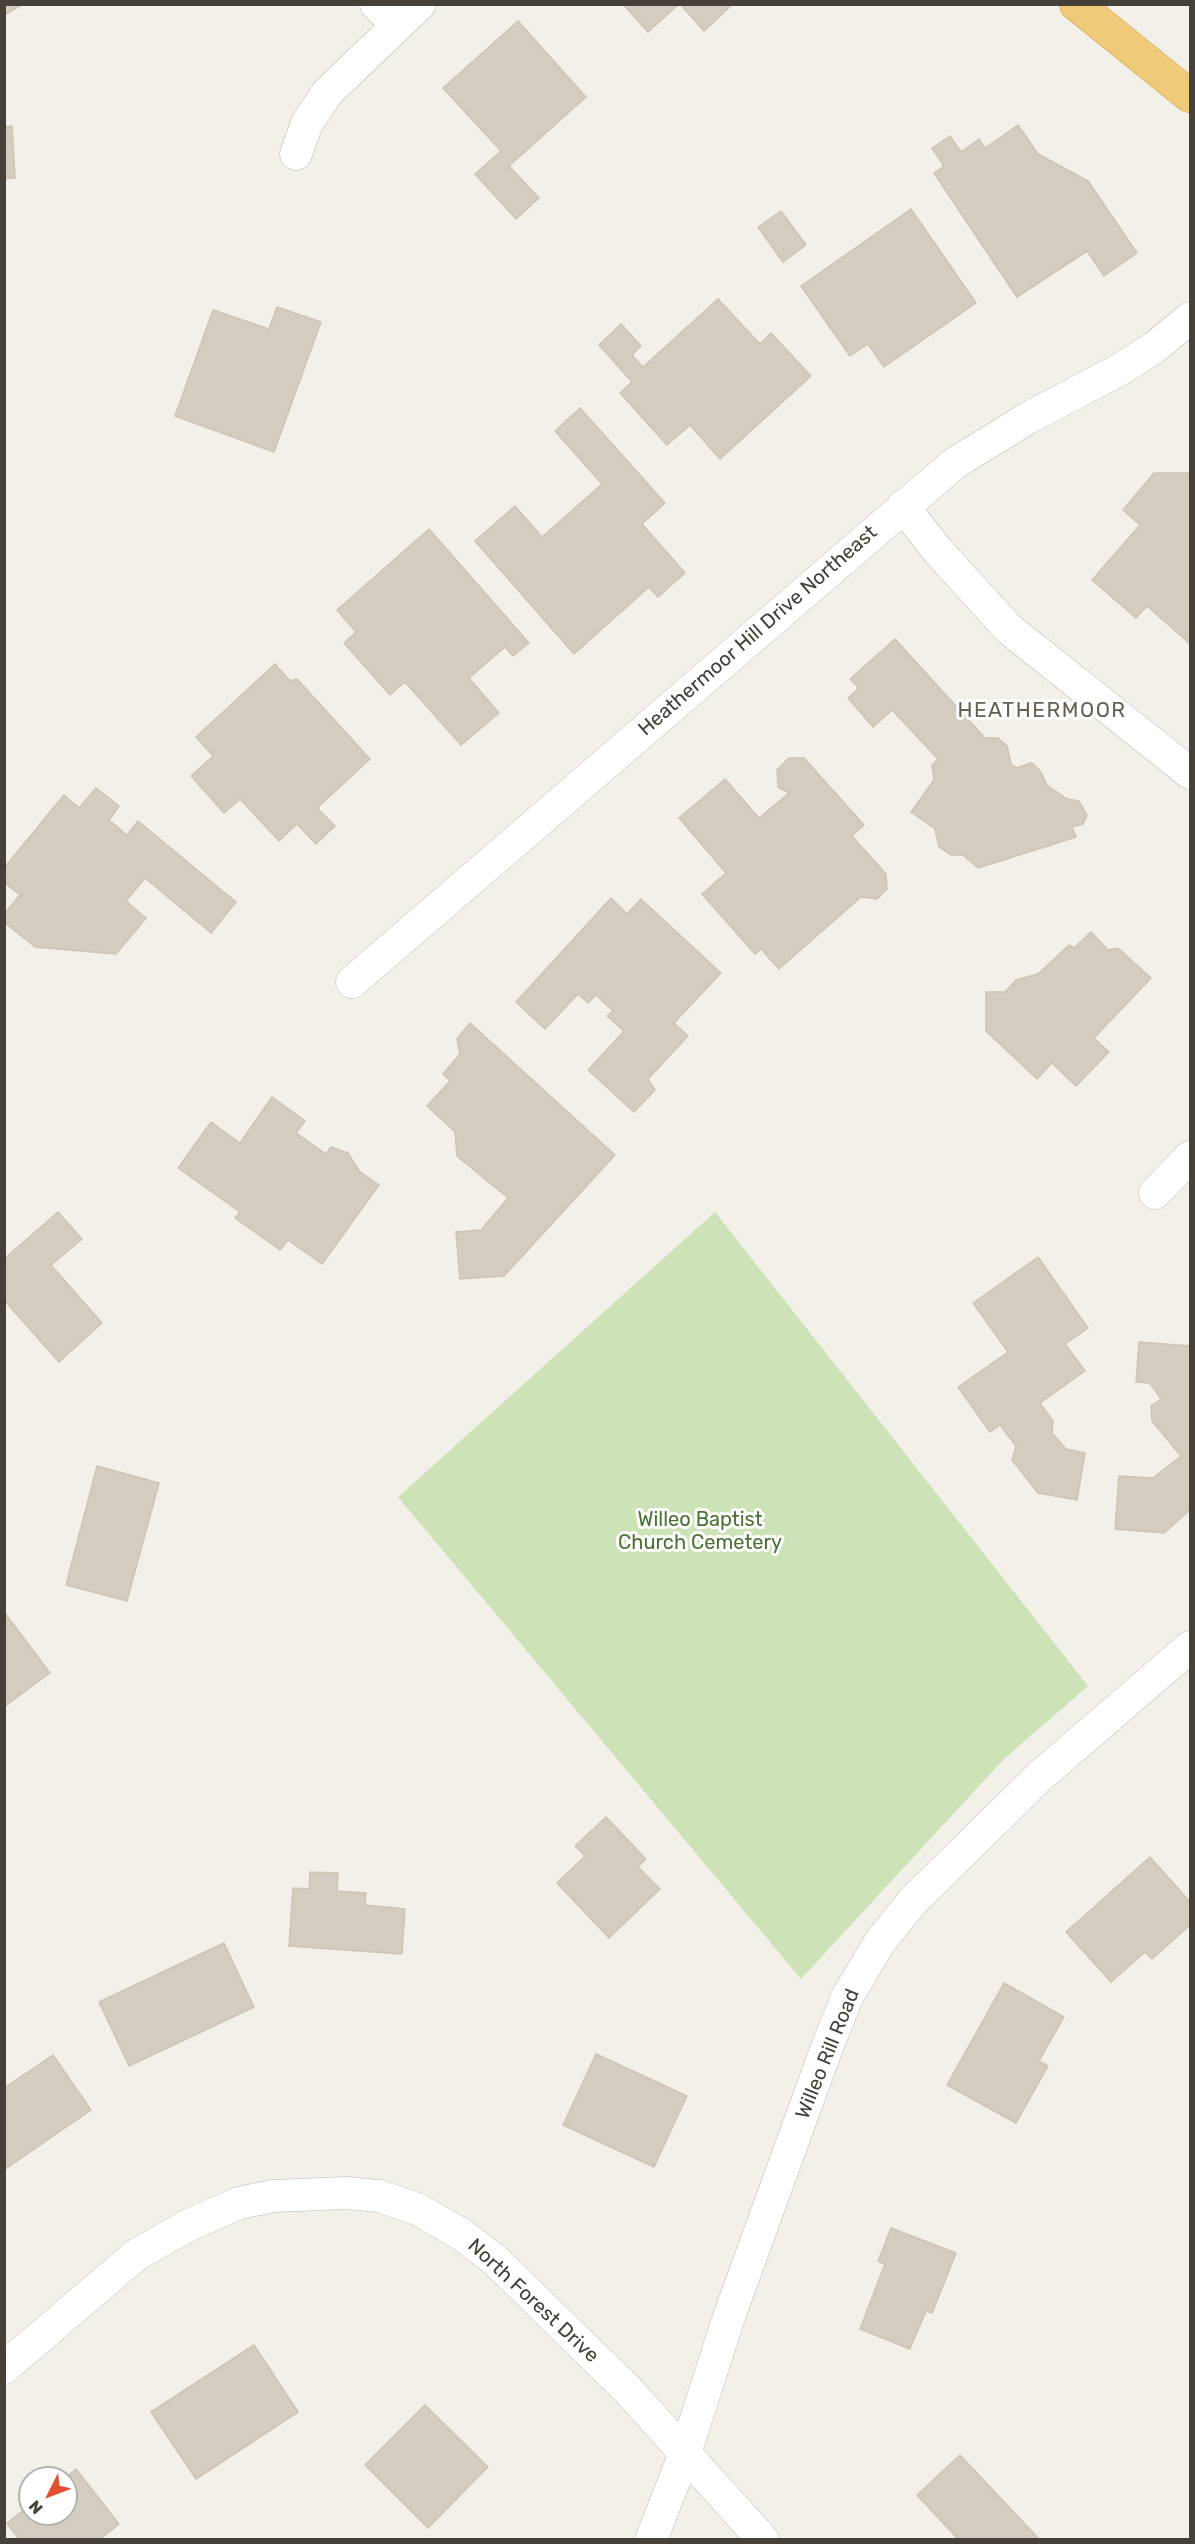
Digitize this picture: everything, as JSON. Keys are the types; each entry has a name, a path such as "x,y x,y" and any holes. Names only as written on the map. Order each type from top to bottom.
{"highway":[{"path":"1076,4 1191,96"}],"street":[{"path":"296,154 307,123 387,15 420,4"},
{"name":"Heathermoor Hill Drive Northeast","path":"352,982 903,506 956,463 1028,418 1121,369 1155,347 1191,318"},
{"path":"903,506 938,551 1009,629 1191,773"},
{"path":"1155,1193 1191,1157"},
{"name":"Willeo Rill Road","path":"651,2540 685,2452 730,2313 826,2050 847,1997 880,1941 919,1894 1039,1777 1191,1647"},
{"name":"North Forest Drive","path":"4,2368 136,2255 188,2226 239,2203 273,2196 346,2193 380,2196 417,2210 461,2234 496,2261 628,2390 763,2540"}],"green space":[{"name":"Willeo Baptist Church Cemetery","path":"715,1212 1088,1686 1004,1759 801,1979 398,1497"}],"building":[{"path":"4,4 23,4 4,15"},
{"path":"623,4 679,4 648,32"},
{"path":"680,4 733,4 704,31"},
{"path":"518,21 586,97 509,166 539,198 516,219 475,174 501,151 443,88"},
{"path":"1018,125 1038,154 1088,181 1137,253 1104,276 1087,251 1017,297 934,173 944,166 932,148 950,136 961,152 979,139 985,148"},
{"path":"12,126 15,178 4,179 4,127"},
{"path":"911,209 976,303 884,367 868,344 850,356 801,286"},
{"path":"781,211 806,245 783,262 758,227"},
{"path":"718,299 760,344 771,333 811,376 720,459 690,425 667,445 620,393 632,382 599,345 621,324 641,346 632,355 643,367"},
{"path":"277,307 321,322 274,452 175,416 213,310 269,329"},
{"path":"580,408 665,503 642,524 685,573 658,597 649,587 574,654 475,541 515,506 542,537 602,484 555,431"},
{"path":"1154,473 1190,473 1190,644 1147,606 1136,618 1092,580 1140,525 1123,510"},
{"path":"429,529 529,643 513,656 505,647 469,678 499,713 461,745 405,682 390,695 344,643 356,632 337,610"},
{"path":"895,639 985,738 998,738 1007,746 1011,764 1016,768 1032,763 1041,772 1047,785 1067,799 1079,801 1087,815 1083,824 1072,827 1076,837 978,868 963,855 951,855 939,847 935,829 911,812 934,780 932,765 938,759 892,710 873,727 848,698 859,688 850,679"},
{"path":"275,664 290,681 297,679 370,759 317,808 335,826 316,844 297,824 279,841 240,799 224,813 191,776 213,756 196,737"},
{"path":"789,758 804,758 864,825 852,836 886,874 887,889 877,899 861,897 779,969 761,949 755,954 702,894 726,873 679,818 725,779 759,818 789,793 778,787 777,770"},
{"path":"96,788 119,806 109,820 127,835 138,821 236,902 211,933 145,878 126,901 146,918 116,954 35,947 4,922 4,914 20,895 4,882 4,868 64,795 79,808"},
{"path":"611,898 627,914 641,899 721,973 674,1023 688,1036 648,1079 655,1090 634,1112 588,1070 624,1031 607,1016 613,1011 596,995 588,1003 578,994 545,1029 516,1002"},
{"path":"1091,932 1108,950 1118,948 1151,978 1094,1038 1109,1052 1076,1086 1052,1063 1037,1079 986,1031 986,992 1005,992 1016,980 1038,974 1069,945 1074,948"},
{"path":"470,1023 615,1155 504,1276 460,1279 456,1232 481,1230 508,1198 457,1156 455,1132 427,1106 450,1081 443,1074 460,1054 457,1039"},
{"path":"272,1097 305,1121 296,1133 326,1154 331,1147 348,1153 359,1171 379,1185 322,1264 288,1240 280,1250 235,1218 240,1212 178,1168 211,1122 240,1143"},
{"path":"58,1212 82,1239 51,1265 102,1323 59,1362 4,1300 4,1259"},
{"path":"1038,1257 1088,1328 1065,1344 1085,1371 1040,1403 1053,1421 1052,1433 1066,1449 1085,1453 1077,1500 1038,1493 1012,1460 1016,1446 1000,1425 990,1432 958,1387 1008,1352 973,1303"},
{"path":"1139,1342 1190,1346 1190,1510 1164,1533 1115,1529 1119,1476 1153,1478 1181,1456 1152,1421 1151,1406 1161,1399 1150,1383 1136,1382"},
{"path":"97,1466 159,1483 127,1601 66,1585"},
{"path":"4,1612 50,1673 4,1707"},
{"path":"606,1817 646,1859 638,1867 660,1889 609,1938 557,1883 585,1856 575,1846"},
{"path":"1150,1857 1190,1902 1190,1925 1152,1959 1145,1952 1111,1982 1066,1932"},
{"path":"310,1872 338,1873 337,1891 366,1893 365,1905 405,1909 402,1954 289,1946 293,1888 309,1889"},
{"path":"224,1943 254,2007 129,2066 99,2002"},
{"path":"1004,1983 1064,2017 1039,2061 1048,2066 1016,2123 947,2085"},
{"path":"596,2054 687,2096 654,2167 563,2125"},
{"path":"53,2055 91,2110 4,2170 4,2088"},
{"path":"891,2228 956,2253 932,2313 926,2311 910,2349 860,2329 885,2264 878,2261"},
{"path":"254,2345 298,2412 196,2479 151,2412"},
{"path":"425,2405 488,2467 428,2528 365,2465"},
{"path":"960,2455 1040,2540 953,2540 956,2537 917,2495"},
{"path":"78,2472 119,2524 99,2540 20,2540 7,2523 18,2514 18,2526 78,2526"}],"district":[{"name":"HEATHERMOOR","path":"1042,711"}]}
